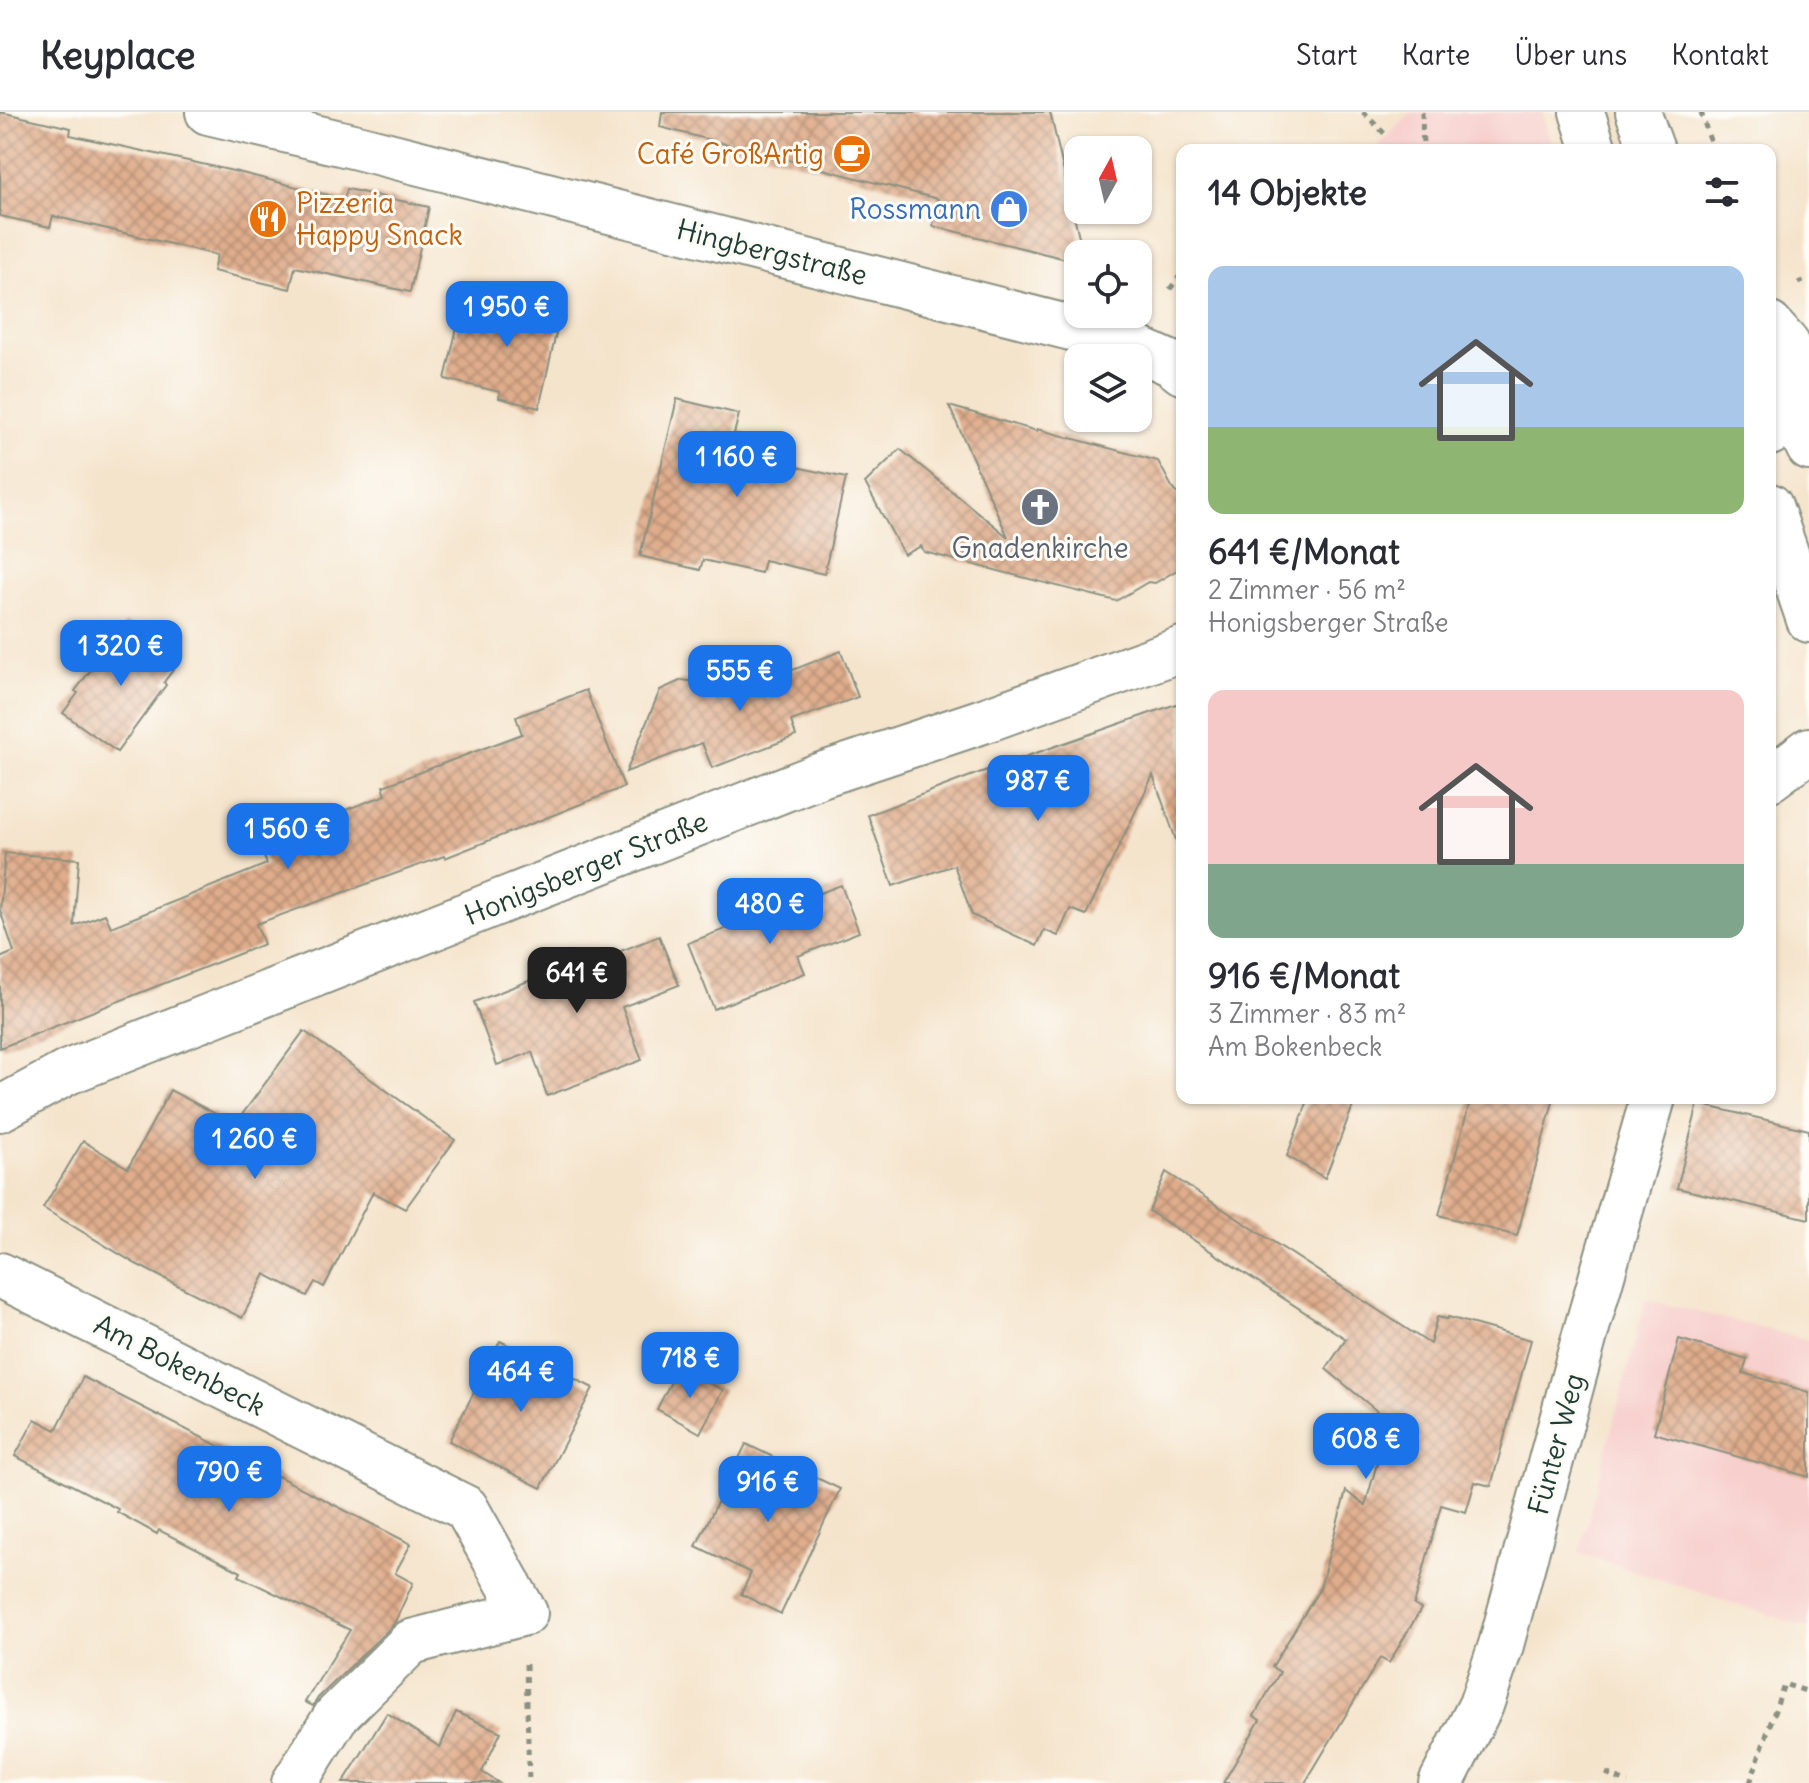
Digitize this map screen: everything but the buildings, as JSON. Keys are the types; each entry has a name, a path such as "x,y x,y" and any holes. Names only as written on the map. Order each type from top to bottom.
{"street":[{"name":"Hingbergstraße","path":"208,112 355,130 1118,340 1176,367"},
{"path":"1582,112 1592,144"},
{"path":"1638,112 1650,144"},
{"path":"1789,333 1795,375 1780,420 1809,448"},
{"path":"1776,524 1809,620"},
{"name":"Honigsberger Straße","path":"0,1109 68,1072 818,776 1176,651"},
{"name":"Fünter Weg","path":"1441,1783 1481,1705 1501,1645 1651,1104"},
{"name":"Am Bokenbeck","path":"0,1275 466,1508 525,1613"},
{"path":"294,1783 336,1716 411,1642 525,1613"}],"path":[{"path":"1363,112 1387,136"},
{"path":"1422,112 1423,144"},
{"path":"1701,112 1711,144"},
{"path":"1170,289 1176,281"},
{"path":"525,1613 529,1783"},
{"path":"1750,1783 1784,1684 1809,1692"},
{"path":"1606,1773 1628,1783"}],"shaded area":[{"path":"1411,112 1542,112 1551,144 1380,144"},
{"path":"1646,1299 1809,1340 1809,1628 1579,1553"}],"place":[{"name":"Café GroßArtig","path":"852,154"},
{"name":"Rossmann","path":"1009,209"},
{"name":"Pizzeria Happy Snack","path":"268,219"},
{"name":"Gnadenkirche","path":"1040,507"}]}
